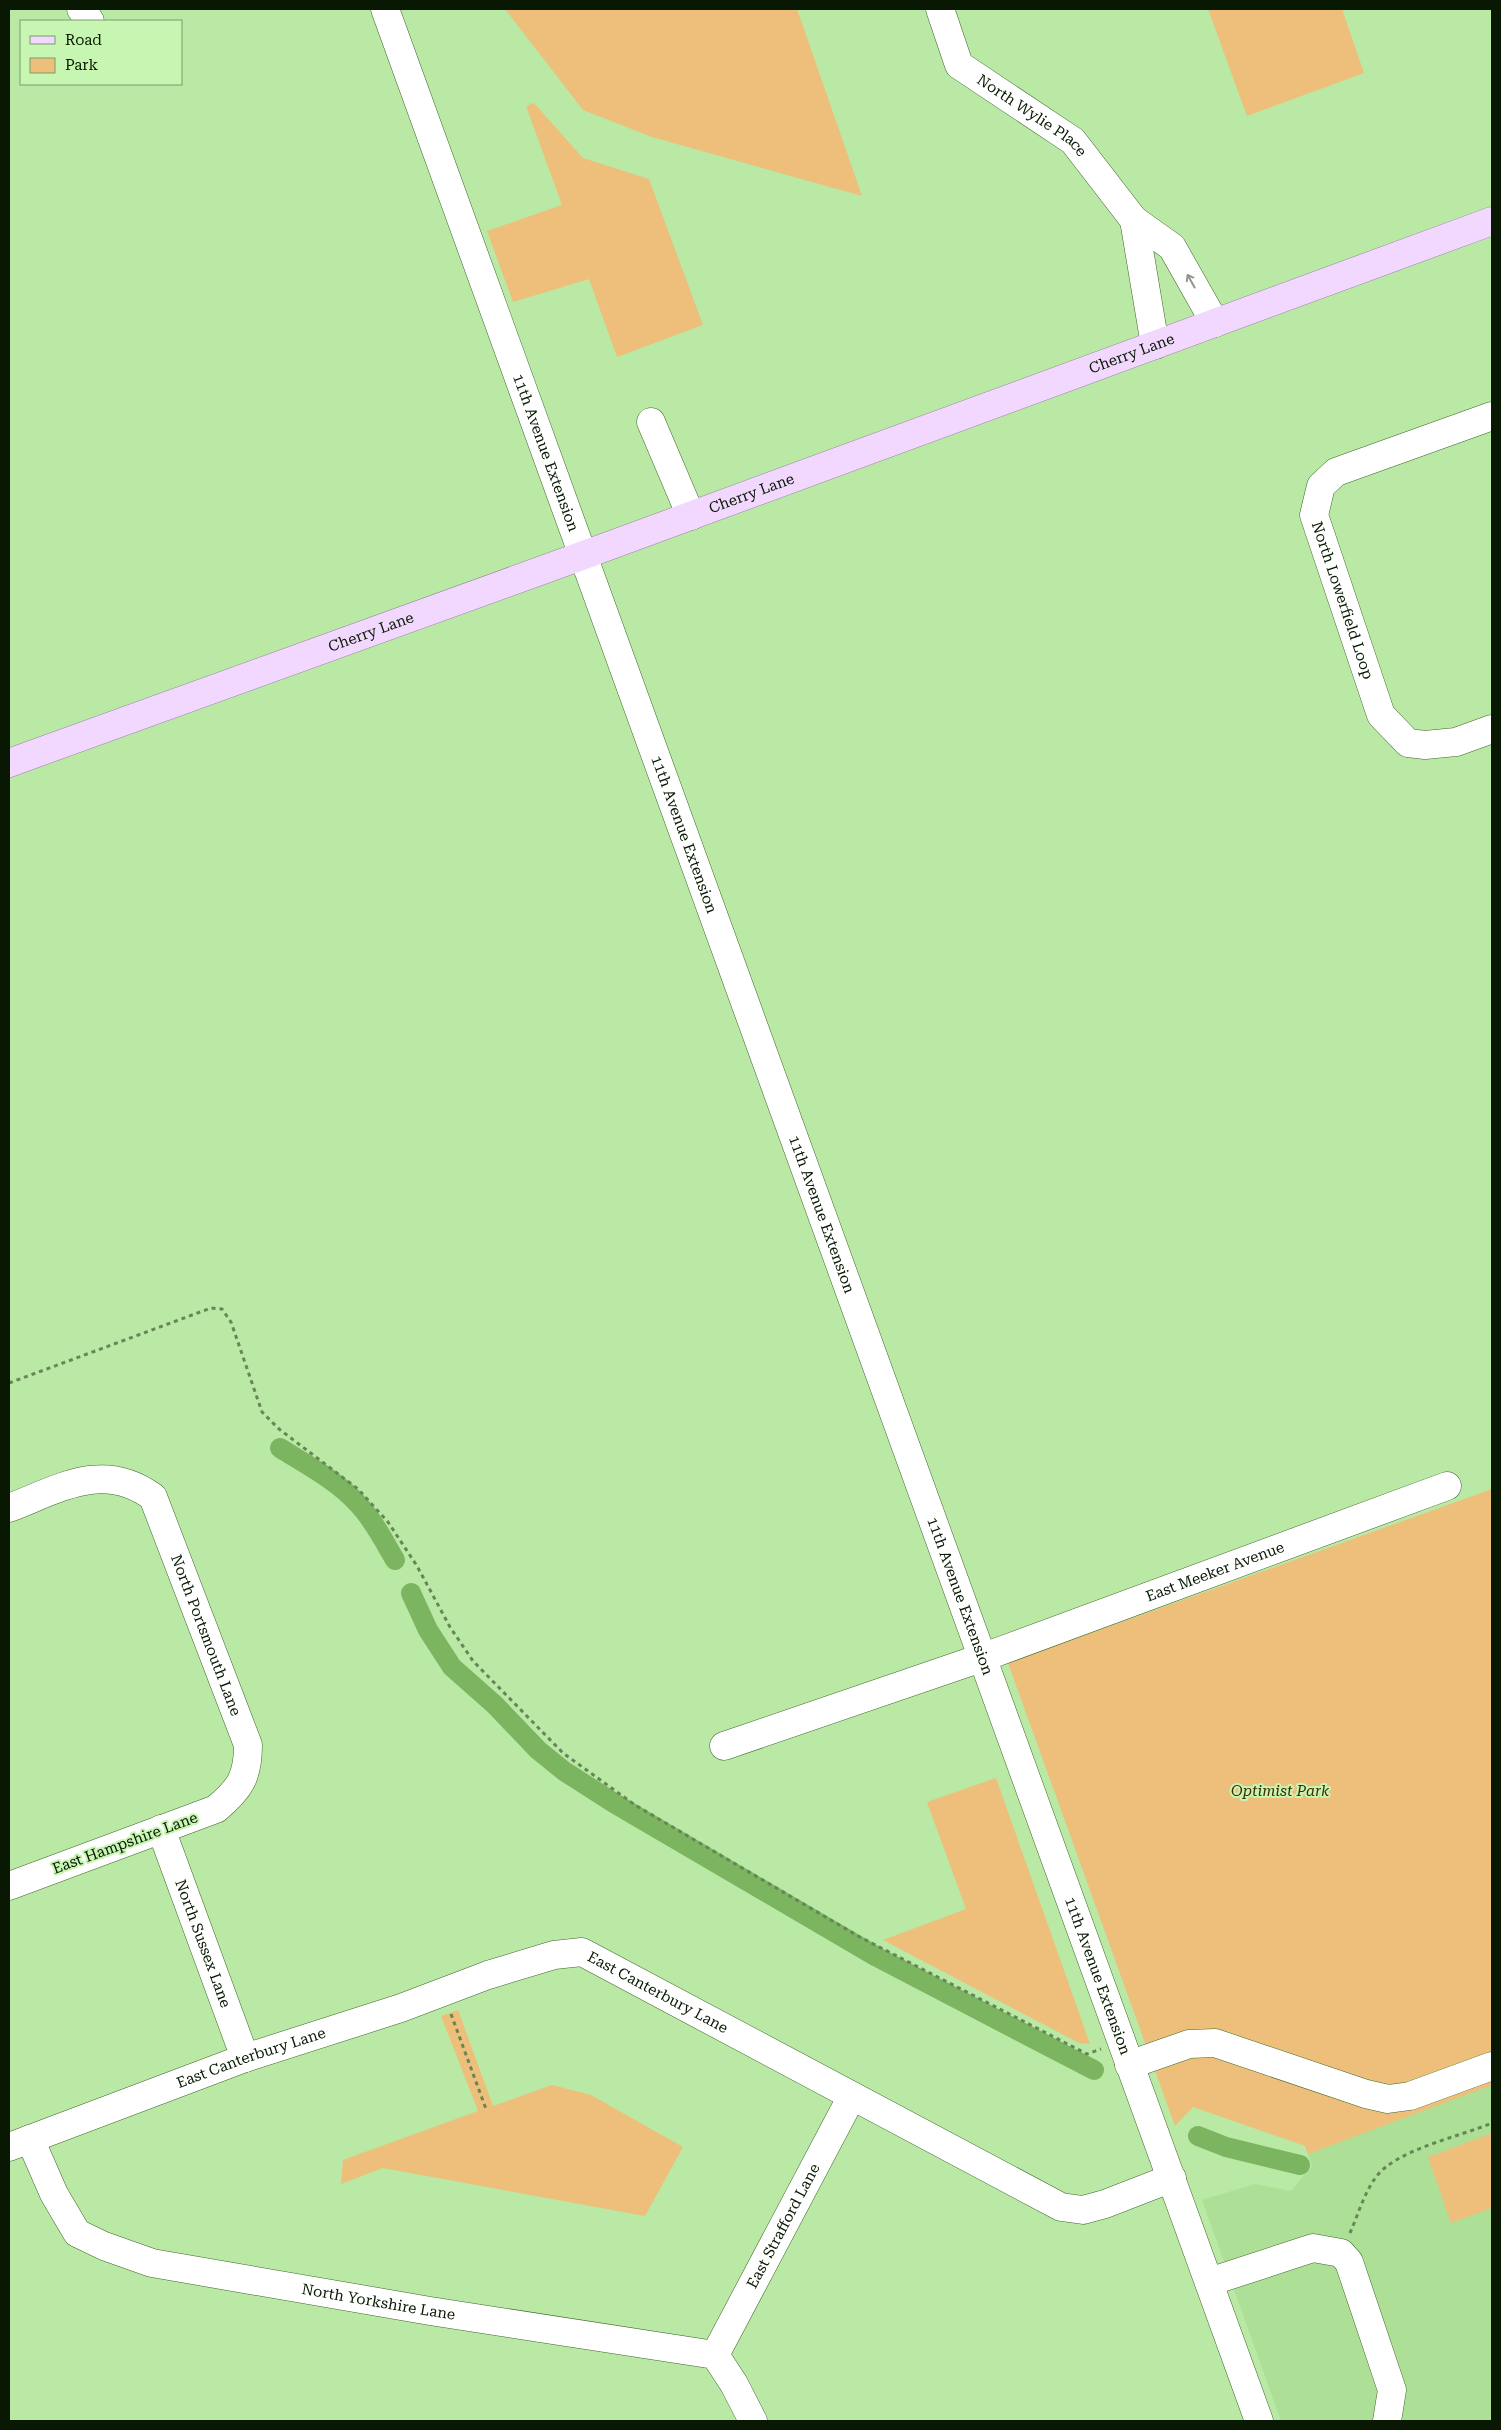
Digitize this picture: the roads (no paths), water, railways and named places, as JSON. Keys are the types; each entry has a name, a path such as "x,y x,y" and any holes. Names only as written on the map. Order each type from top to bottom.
{"main road":[{"name":"Cherry Lane","path":"9,762 691,516 1492,221"}],"street":[{"path":"81,9 89,20"},
{"name":"11th Avenue Extension","path":"384,9 584,555 984,1657 1125,2053 1260,2421"},
{"name":"North Wylie Place","path":"940,9 959,65 1073,141 1134,220 1172,247 1215,323"},
{"name":"North Wylie Place","path":"1134,220 1155,345"},
{"name":"North Lowerfield Loop","path":"1492,416 1336,472 1321,486 1314,515 1381,715 1408,743 1425,745 1456,742 1492,729"},
{"path":"651,422 691,516"},
{"name":"North Portsmouth Lane","path":"9,1508 85,1479 110,1478 138,1485 153,1497 248,1745 248,1762 236,1792"},
{"name":"East Meeker Avenue","path":"724,1746 984,1657 1447,1486"},
{"name":"East Hampshire Lane","path":"9,1886 216,1809 236,1792"},
{"name":"North Sussex Lane","path":"161,1829 245,2058"},
{"name":"East Canterbury Lane","path":"19,2143 245,2058 401,2008 488,1975 554,1955 582,1952 1061,2207 1083,2210 1105,2204 1172,2178"},
{"path":"1125,2053 1215,2042 1366,2094 1388,2099 1410,2096 1492,2066"},
{"name":"East Strafford Lane","path":"715,2355 852,2096"},
{"name":"North Yorkshire Lane","path":"19,2143 54,2194 77,2233 104,2246 152,2263 430,2311 715,2355"},
{"path":"1209,2282 1313,2248 1342,2253 1350,2262 1392,2390 1387,2421"},
{"path":"715,2355 734,2384 753,2421"}],"waterway":[{"path":"280,1448 322,1474 351,1496 378,1531 395,1560"},
{"path":"411,1593 428,1630 452,1667 495,1705 538,1750 564,1771 614,1803 877,1957 1094,2070"},
{"path":"1198,2136 1226,2147 1300,2165"}],"park label":[{"name":"Optimist Park","path":"1280,1791"}]}
